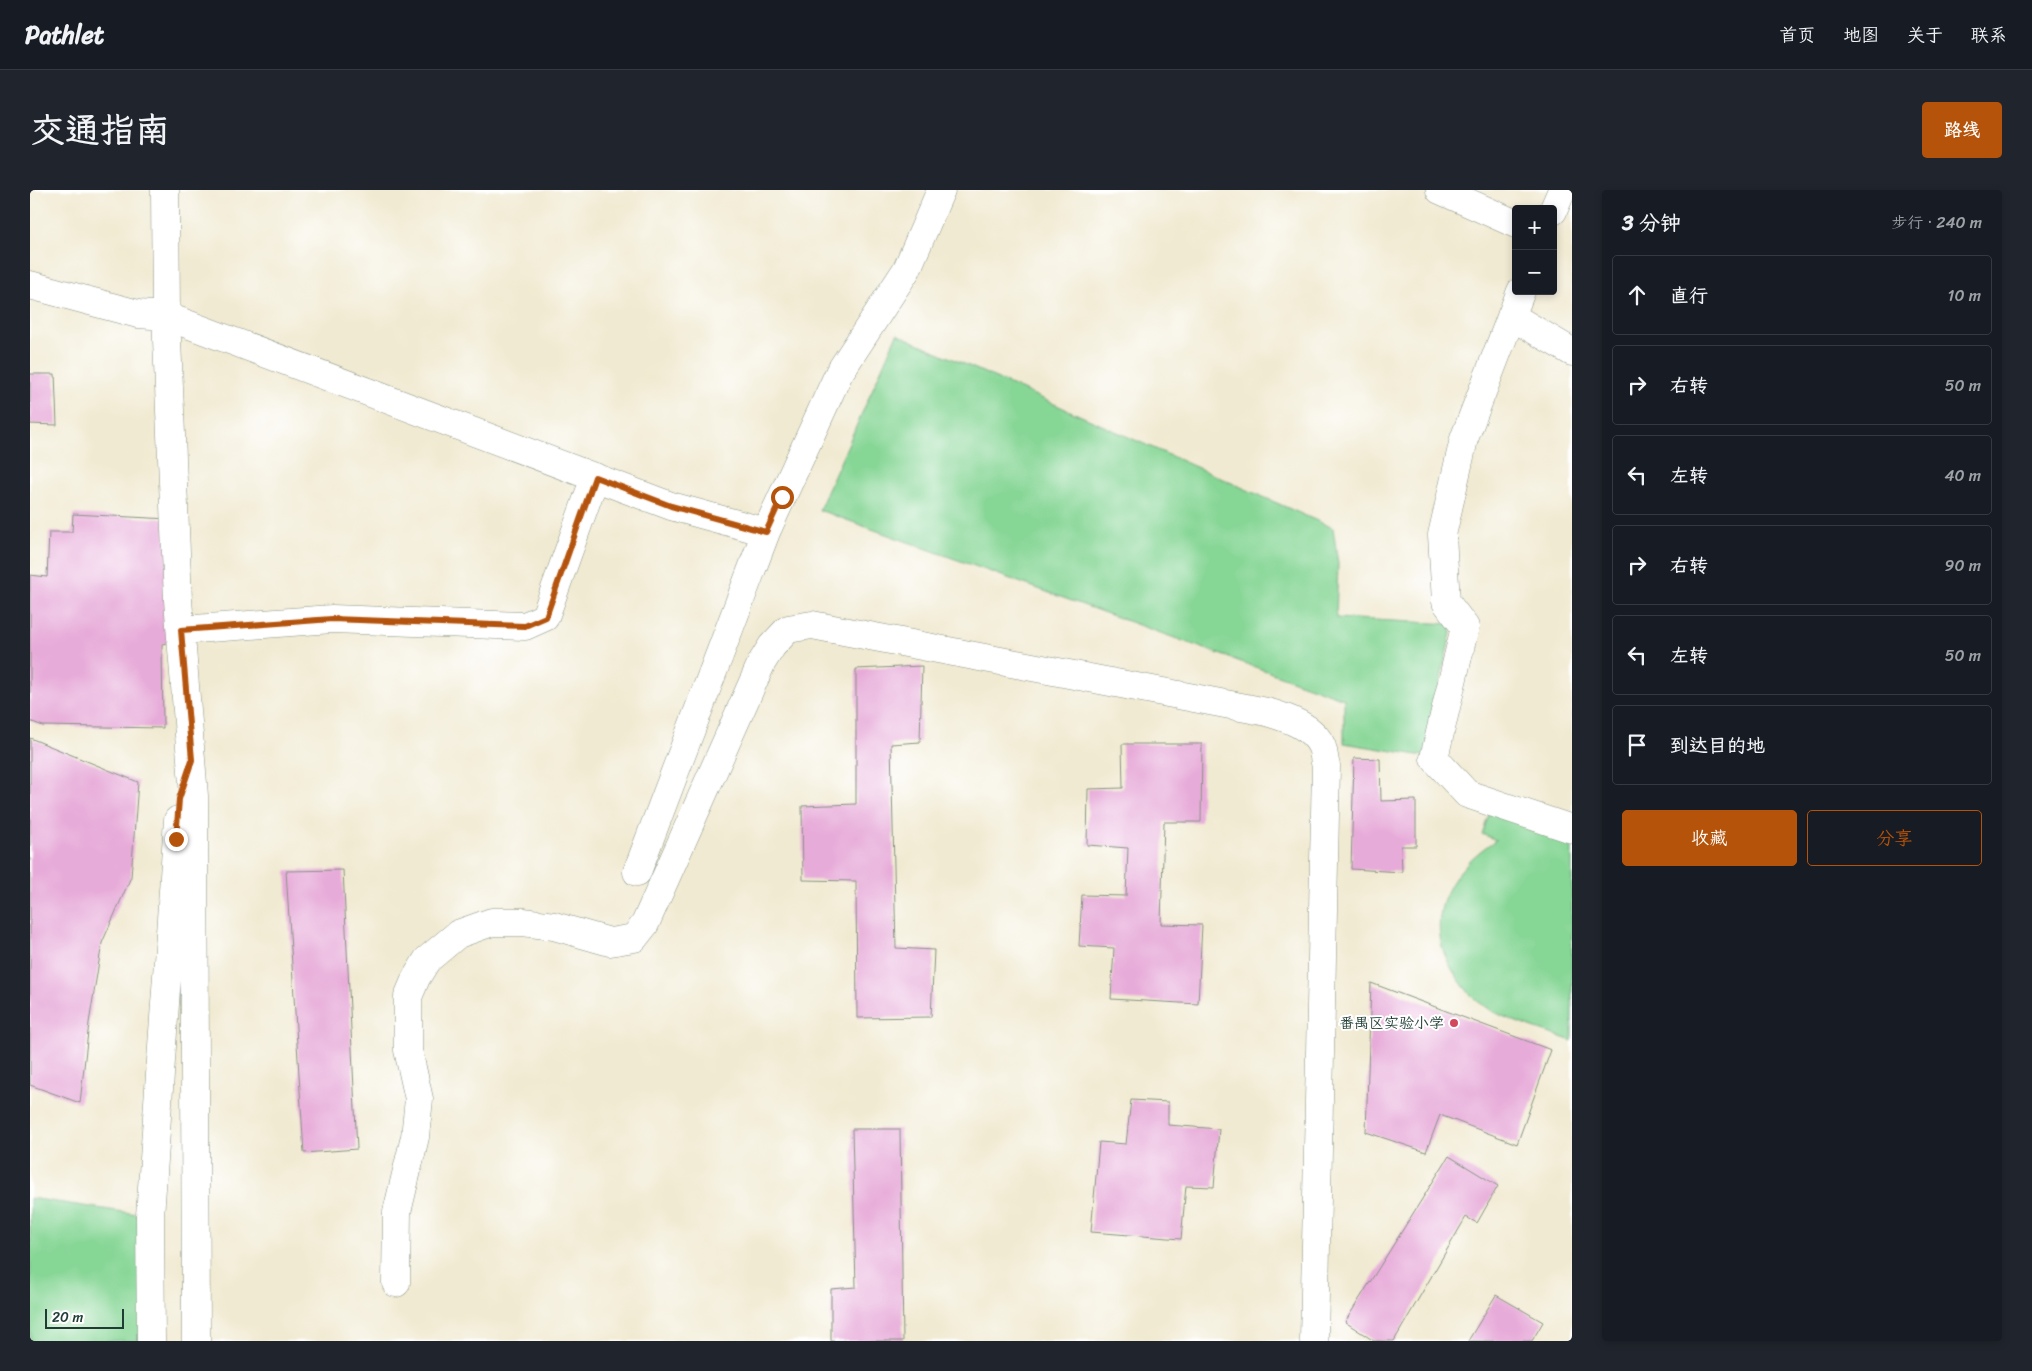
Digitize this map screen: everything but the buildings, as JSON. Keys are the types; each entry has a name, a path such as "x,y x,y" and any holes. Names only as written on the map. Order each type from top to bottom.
{"street":[{"path":"165,190 166,316 181,630 194,796 196,1341"},
{"path":"637,872 766,532 839,373 907,269 941,190"},
{"path":"1440,190 1512,222"},
{"path":"1556,205 1562,190"},
{"path":"30,285 138,314 166,316 671,506 766,532"},
{"path":"1519,295 1464,439 1442,534 1446,602 1465,627 1434,758 1467,794 1572,829"},
{"path":"1511,316 1572,352"},
{"path":"181,630 332,619 525,626 546,617 595,477"},
{"path":"396,1283 397,1212 415,1137 419,1099 408,1050 408,997 427,960 458,934 492,922 523,922 554,926 610,942 634,938 645,924 762,662 772,646 788,629 812,625 1267,712 1293,720 1314,736 1322,747 1326,766 1314,1341"},
{"path":"151,1341 150,1216 179,799 192,760"}],"green space":[{"path":"897,334 1333,528 1338,564 1336,618 1453,624 1424,756 1344,743 1344,699 819,510"},
{"path":"1491,809 1572,839 1572,1041 1524,1025 1490,1010 1476,1000 1460,982 1445,955 1440,935 1440,917 1444,899 1464,866 1496,840 1482,834"},
{"path":"30,1198 150,1216 153,1341 30,1341"}],"place":[{"name":"番禺区实验小学","path":"1454,1023"}],"route":[{"path":"176,839 179,799 192,760 181,630 332,619 525,626 546,617 595,477 671,506 766,532 782,497"}]}
